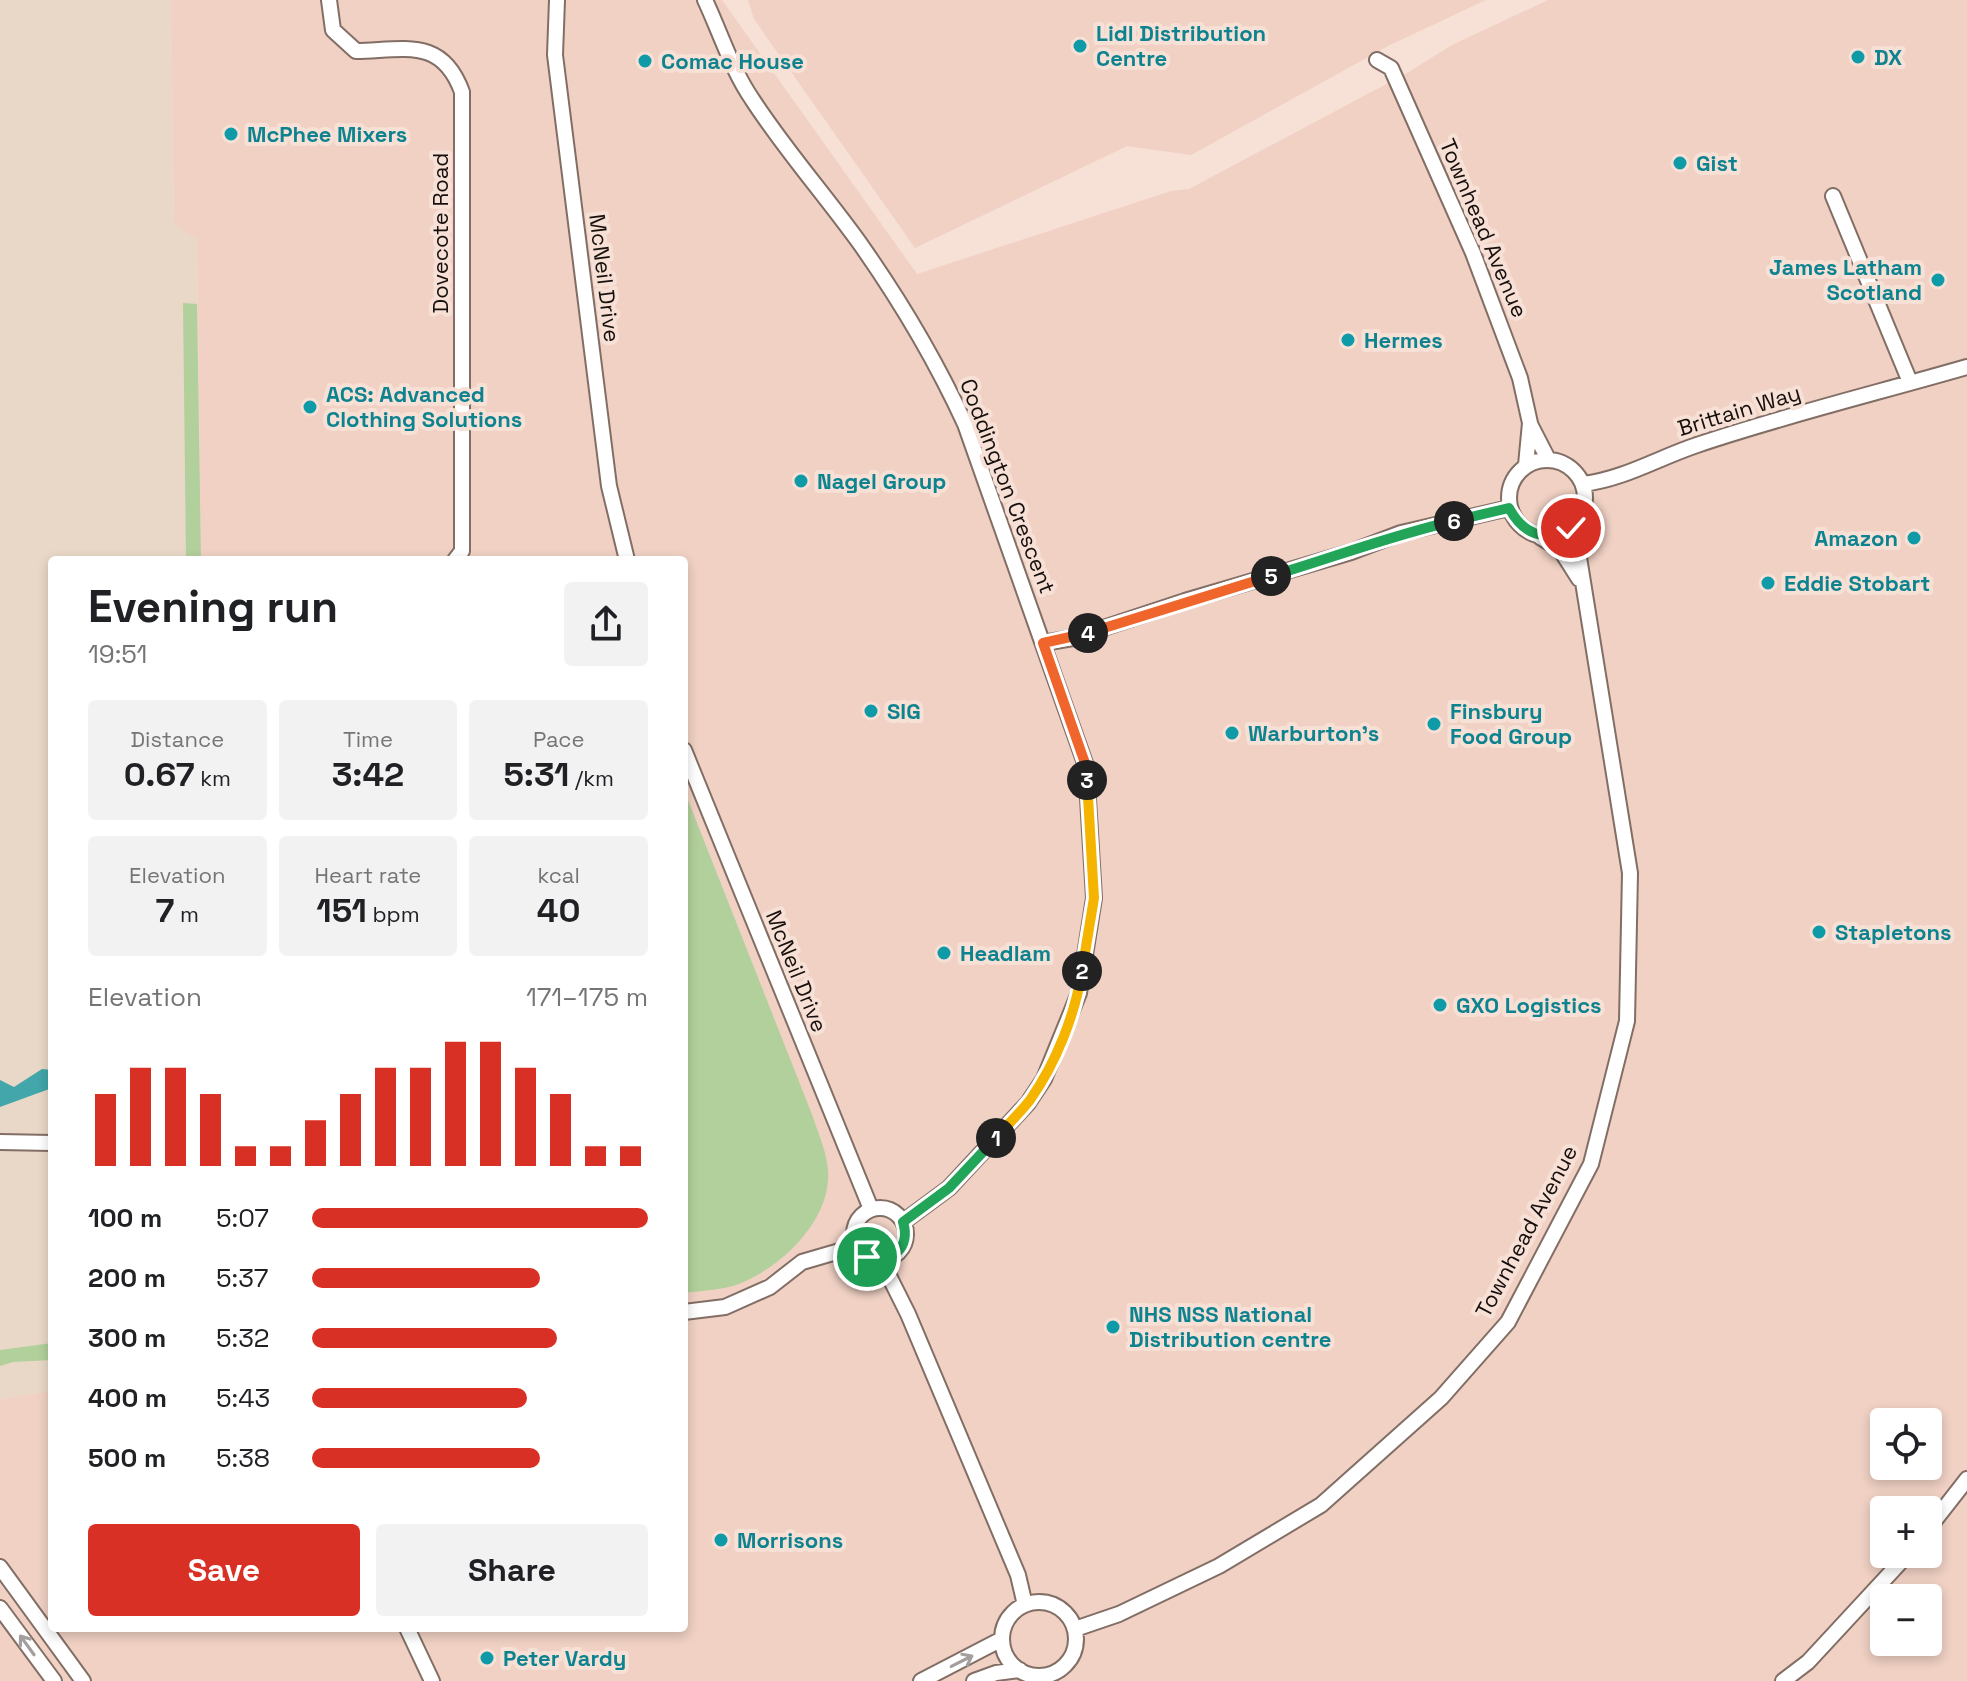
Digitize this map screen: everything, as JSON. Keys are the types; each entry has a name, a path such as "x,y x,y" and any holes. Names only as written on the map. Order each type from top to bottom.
{"street":[{"name":"Dovecote Road","path":"329,0 333,30 356,51 419,50 442,58 455,71 462,92 462,551 458,556"},
{"name":"McNeil Drive","path":"557,0 555,55 609,486 626,556"},
{"name":"Coddington Crescent","path":"705,0 750,96 813,185 859,243 940,370 965,424 1086,766 1094,898 1079,993 1044,1079 1028,1103 949,1188 903,1222"},
{"name":"Townhead Avenue","path":"1377,60 1391,68 1473,253 1520,378 1530,423 1548,459"},
{"path":"1833,196 1910,382"},
{"name":"Brittain Way","path":"1583,484 1606,481 1697,445 1967,367"},
{"name":"Townhead Avenue","path":"1526,465 1530,423"},
{"path":"1548,459 1569,467 1583,484 1585,496 1579,519 1560,534 1536,535 1517,523 1509,508 1508,491 1512,481 1526,465 1548,459"},
{"path":"1043,643 1073,638 1351,552 1401,533 1509,508"},
{"name":"Townhead Avenue","path":"1075,1629 1119,1614 1219,1566 1321,1505 1441,1398 1508,1322 1591,1164 1627,1021 1630,873 1577,545 1579,519"},
{"name":"Townhead Avenue","path":"1536,535 1560,549 1584,586"},
{"name":"McNeil Drive","path":"688,760 871,1209"},
{"path":"0,1142 48,1143"},
{"path":"882,1207 894,1211 903,1222 906,1236 895,1255 881,1260 867,1257 854,1238 857,1221 871,1209 882,1207"},
{"path":"688,1312 725,1307 770,1287 802,1262 857,1246"},
{"path":"881,1260 908,1314 1018,1575 1025,1605"},
{"path":"1942,1511 1967,1479"},
{"path":"0,1567 83,1681"},
{"path":"1783,1681 1808,1662 1895,1568"},
{"path":"1050,1603 1070,1618 1076,1642 1073,1654 1058,1676 1032,1675 1020,1670 1004,1652 1002,1639 1008,1619 1025,1605 1050,1603"},
{"path":"0,1608 54,1681"},
{"path":"409,1632 432,1681"},
{"path":"921,1681 1002,1639"},
{"path":"974,1681 996,1673 1020,1670"}],"shaded area":[{"path":"0,0 171,0 174,223 197,238 201,556 48,556 48,1392 0,1399"},
{"path":"171,0 722,0 917,274 1171,191 1189,189 1407,73 1452,45 1548,0 1967,0 1967,1681 0,1681 0,1399 48,1392 48,1632 688,1632 688,556 201,556 197,239 174,224"},
{"path":"748,0 1486,0 1390,45 1191,155 1127,146 915,248 754,19"}],"green space":[{"path":"183,303 197,304 201,556 186,556"},
{"path":"688,800 813,1117 828,1170 827,1189 821,1208 799,1242 750,1279 688,1292"},
{"path":"48,1344 48,1360 13,1362 0,1366 0,1350"}],"water":[{"path":"42,1069 48,1070 48,1089 0,1107 0,1080 14,1087"}],"place":[{"name":"Lidl Distribution Centre","path":"1080,46"},
{"name":"DX","path":"1858,57"},
{"name":"Comac House","path":"645,61"},
{"name":"McPhee Mixers","path":"231,134"},
{"name":"Gist","path":"1680,163"},
{"name":"James Latham Scotland","path":"1938,280"},
{"name":"Hermes","path":"1348,340"},
{"name":"ACS: Advanced Clothing Solutions","path":"310,407"},
{"name":"Nagel Group","path":"801,481"},
{"name":"Amazon","path":"1914,538"},
{"name":"Eddie Stobart","path":"1768,583"},
{"name":"SIG","path":"871,711"},
{"name":"Finsbury Food Group","path":"1434,724"},
{"name":"Warburton's","path":"1232,733"},
{"name":"Stapletons","path":"1819,932"},
{"name":"Headlam","path":"944,953"},
{"name":"GXO Logistics","path":"1440,1005"},
{"name":"NHS NSS National Distribution centre","path":"1113,1327"},
{"name":"Morrisons","path":"721,1540"},
{"name":"Peter Vardy","path":"487,1658"}],"route":[{"path":"867,1257 881,1260 895,1255 904,1245 906,1231 903,1222 949,1188 1028,1103 1044,1079 1079,993 1094,898 1086,766 1043,643 1073,638 1351,552 1401,533 1509,508 1517,523 1536,535 1560,534 1571,528"}]}
